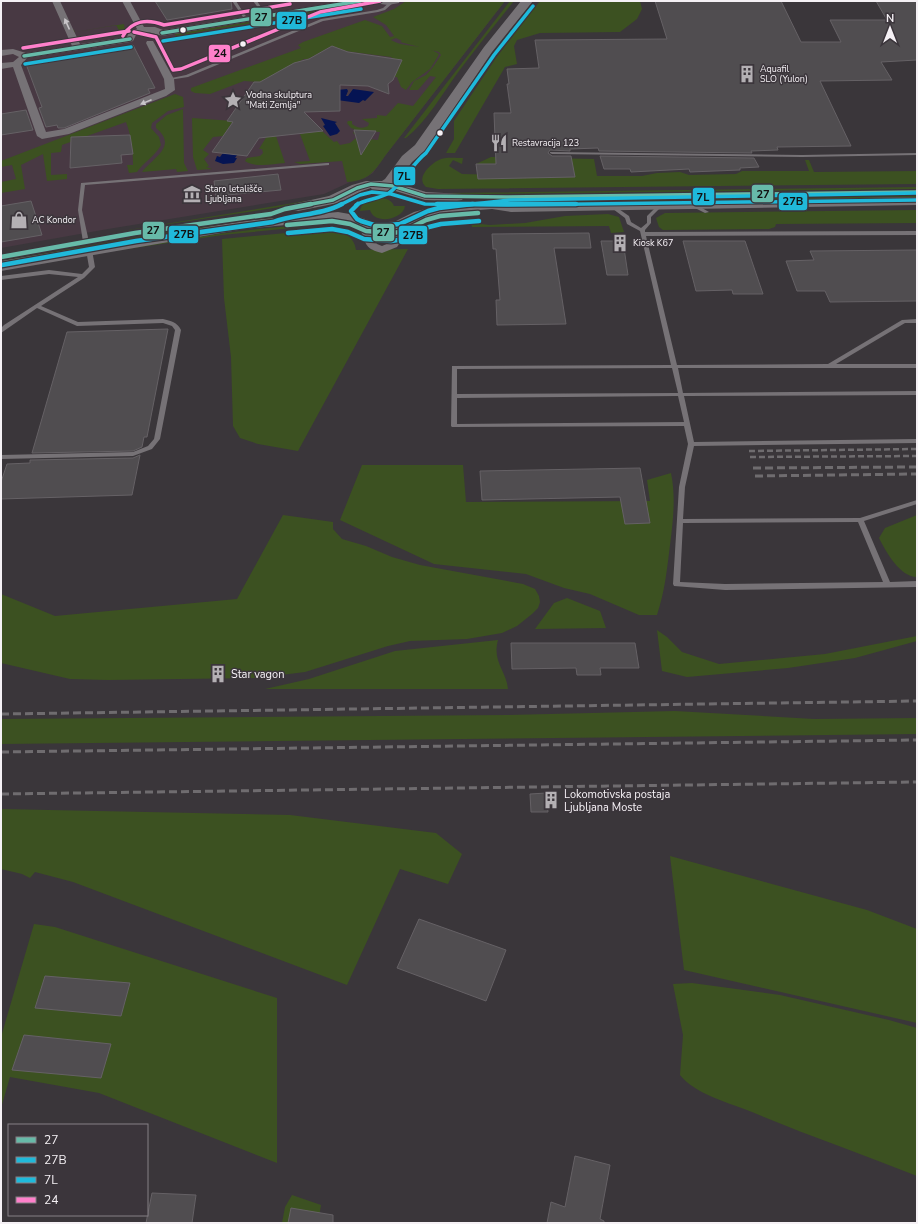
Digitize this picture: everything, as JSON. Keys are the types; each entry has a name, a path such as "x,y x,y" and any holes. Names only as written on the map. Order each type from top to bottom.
{"main road":[{"path":"1,257 206,232 323,221 346,215 357,194 378,186 395,176 407,159 420,148 488,50 526,1"},
{"path":"271,214 288,214 319,210 346,215 376,227 396,230 409,222 417,200 406,180 419,160 420,148"},
{"path":"1,266 87,246 271,214 285,209 333,200 357,188 378,186 417,200 432,210 508,203 917,192"},
{"path":"417,200 431,197 492,196 508,203 611,206 917,201"},
{"path":"346,215 366,231 396,230 440,216 492,212 508,203"}],"street":[{"path":"56,1 77,47"},
{"path":"126,1 142,30"},
{"path":"130,39 132,34 142,30 154,30 162,33 244,16 360,1"},
{"path":"376,1 394,2"},
{"path":"2,50 17,52 24,56 130,39 136,42 150,43 158,40 162,33"},
{"path":"16,64 42,136 66,132 163,94 170,89 168,84 169,79 150,43"},
{"path":"1,66 16,64 23,60 24,56"},
{"path":"366,231 372,246 382,250 393,245 396,230"}],"lane":[{"path":"234,1 244,16 261,10 255,1"},
{"path":"169,79 187,76 322,20 378,11 394,2"},
{"path":"552,153 802,156 917,154"},
{"path":"1,331 6,326 83,276 92,267 80,210 84,184 327,164"},
{"path":"642,232 649,223 649,217 662,204"},
{"path":"691,204 707,212"},
{"path":"611,206 627,216 629,223 642,232 917,233"},
{"path":"642,232 691,444 682,487 676,584 725,587 917,584"},
{"path":"1,278 49,272 83,276"},
{"path":"1,457 133,454 149,449 154,445 157,439 178,330 177,326 163,321 77,324 37,306"},
{"path":"829,366 904,321 917,321"},
{"path":"687,424 454,426 454,368 917,366"},
{"path":"454,396 681,396 917,393"},
{"path":"691,444 917,441"},
{"path":"681,521 860,520 917,502"},
{"path":"860,520 888,585"}],"shaded area":[{"path":"1,1 505,1 373,173 365,178 350,182 324,194 1,248"},
{"path":"347,89 348,91 346,96 348,96 353,89 374,92 365,101 363,100 359,103 337,100 337,90"},
{"path":"321,118 337,122 335,123 340,131 337,134 330,136 323,126 325,125"},
{"path":"223,153 237,155 234,163 223,164 215,161 217,156 220,157"}],"green space":[{"path":"406,1 505,1 374,171 365,178 347,182 342,161 300,164 294,162 310,161 300,134 321,130 334,142 337,141 340,145 350,143 356,138 378,140 380,132 366,131 358,137 353,133 355,131 347,123 348,121 352,121 352,124 360,128 364,128 368,126 369,123 362,119 377,118 377,115 386,116 398,103 413,106 436,77 430,76 418,90 409,90 414,81 426,75 433,67 441,55 439,52 431,50 439,54 437,58 430,69 412,82 406,90 401,87 397,77 393,77 400,65 391,57 345,51 332,46 308,59 304,59 262,82 244,81 210,94 195,93 191,91 191,88 301,48 298,45 303,42 365,20 382,26 390,37 394,36 386,25 373,17 394,9","holes":["396,38 402,41 400,42 420,47 402,44 391,40"]},
{"path":"510,1 514,1 459,71 428,115 414,131 404,138"},
{"path":"540,1 640,1 642,9 637,19 620,32 540,33 517,40 514,46 517,64 505,67 455,153 446,153 454,139 454,121 496,58"},
{"path":"359,4 176,36 175,34"},
{"path":"124,24 125,30 121,34 82,41 77,36 82,36 83,38 120,32 116,25"},
{"path":"175,94 183,97 184,107 168,111 152,123 151,128 159,137 161,145 137,172 129,173 127,165 133,165 133,159 126,122 62,145 61,152 51,153 51,175 67,174 67,179 47,181 43,154 21,165 25,189 1,193 1,182 16,179 12,165 1,167 1,161"},
{"path":"183,109 184,163 188,171 177,172 176,169 142,172 158,156 164,146 165,140 156,128 156,124 167,115"},
{"path":"192,118 233,121 223,136 213,137 203,150 209,154 204,159 209,166 206,167 212,169 197,170 193,157"},
{"path":"267,136 276,136 285,163 259,165 245,161 247,158 260,156 263,153 262,149 259,149"},
{"path":"491,157 594,159 597,176 642,176 657,173 680,172 689,175 736,174 742,171 809,171 805,160 809,160 814,172 917,171 917,184 438,189 426,187 423,183 423,175 429,167 441,159 449,158 463,158 462,164 453,160 449,166 462,174 575,177 572,162 476,164"},
{"path":"917,187 917,189 449,195 449,193"},
{"path":"917,197 449,205 449,203"},
{"path":"375,198 384,198 389,200 394,206 405,206 399,215 388,219 377,218 370,210 360,211 363,204"},
{"path":"306,201 306,203 110,233"},
{"path":"917,210 917,223 776,224 775,227 769,229 663,230 659,227 656,218 665,213"},
{"path":"312,213 313,215 165,234 1,263 1,261 164,232"},
{"path":"608,214 619,217 624,232 611,233 609,226 472,227 471,223 490,225 525,223 565,216"},
{"path":"305,225 303,227 222,235 114,251 233,232"},
{"path":"329,229 338,231 350,237 356,250 408,249 298,451 258,444 240,438 233,426 231,357 224,298 222,239"},
{"path":"362,465 463,465 466,502 650,501 647,480 671,473 673,482 674,509 665,580 657,615 639,615 590,594 564,588 526,574 434,564 340,520"},
{"path":"283,515 333,522 333,529 342,539 366,546 392,557 420,565 523,584 535,589 539,596 540,602 538,608 517,626 502,633 467,639 410,641 388,646 305,672 257,678 108,680 70,679 1,663 1,594 55,616 237,599"},
{"path":"917,515 917,577 905,573 894,563 879,538 885,528"},
{"path":"567,598 600,611 606,628 535,629 554,603"},
{"path":"657,630 667,637 682,652 719,664 825,654 917,636 917,641 855,658 788,668 687,677 662,671"},
{"path":"498,640 498,660 505,676 508,689 265,689 309,679 395,651"},
{"path":"675,711 814,719 917,718 917,734 1,744 1,719 508,715"},
{"path":"1,809 290,815 436,833 462,854 448,884 400,869 347,985 73,882 35,872 30,878 22,874 1,869"},
{"path":"670,856 867,910 917,929 917,1023 684,970"},
{"path":"34,924 55,927 277,998 277,1163 99,1093 10,1077 1,1108 1,1037"},
{"path":"692,983 780,995 889,1020 917,1028 917,1176 703,1093 686,1082 680,1075 683,1035 673,984"},
{"path":"292,1195 321,1205 318,1223 282,1223 285,1207"}],"building":[{"path":"155,1 231,1 232,9 167,20"},
{"path":"655,1 781,1 801,42 841,42 830,20 887,20 876,1 917,1 917,60 881,62 892,80 820,81 851,146 777,147 778,150 751,151 752,153 599,151 598,148 570,149 570,151 550,150 548,153 552,156 571,156 575,177 478,179 476,164 496,164 494,113 511,113 507,84 509,84 507,69 539,68 535,40 667,39"},
{"path":"133,45 155,88 148,89 150,93 64,128 58,128 57,125 46,127 39,108 42,107 26,64"},
{"path":"332,46 348,52 402,60 393,80 388,84 389,94 368,86 340,85 340,111 304,112 323,131 259,138 247,156 212,152 233,122 227,121 254,82 260,82 294,63 309,59"},
{"path":"26,110 33,130 1,135 1,114"},
{"path":"354,130 376,131 361,155"},
{"path":"130,135 133,154 121,155 122,163 70,168 71,137"},
{"path":"600,156 754,158 759,167 740,168 740,170 690,172 689,169 631,172 630,169 604,169"},
{"path":"278,174 281,190 216,196 214,181"},
{"name":"AC Kondor","path":"31,201 42,235 1,242 1,206"},
{"path":"589,233 591,248 554,248 566,324 497,325 496,300 500,300 496,249 493,249 492,234"},
{"path":"601,241 623,241 628,275 607,275"},
{"path":"683,241 745,241 763,294 733,294 732,290 696,291"},
{"path":"917,250 917,301 830,302 825,291 797,291 786,261 814,260 810,251"},
{"path":"168,329 147,437 144,437 142,447 133,451 32,453 67,332"},
{"path":"140,455 132,495 1,499 1,482 7,464 30,463 30,460 133,458"},
{"path":"640,468 650,523 625,524 620,497 482,500 480,471"},
{"path":"511,643 635,643 639,668 600,668 601,675 577,675 576,668 512,669"},
{"path":"546,793 548,812 531,812 530,794"},
{"path":"419,919 506,950 486,1001 397,968"},
{"path":"45,976 130,983 121,1016 35,1008"},
{"path":"24,1035 111,1044 101,1078 12,1070"},
{"path":"575,1156 610,1165 600,1219 604,1221 604,1223 547,1223 551,1202 565,1207"},
{"path":"152,1193 196,1195 192,1223 146,1223"},
{"path":"291,1208 333,1215 333,1223 288,1223"}],"railway":[{"path":"749,451 917,449"},
{"path":"750,457 917,456"},
{"path":"753,468 917,467"},
{"path":"755,476 917,474"},
{"path":"1,714 917,701"},
{"path":"1,752 917,740"},
{"path":"1,794 917,782"}],"transit line":[{"name":"27","path":"162,33 360,1"},
{"name":"24","path":"134,32 156,37 173,70 181,69 320,12 380,1"},
{"name":"24","path":"123,36 130,27 140,22 146,21 164,25 290,4"},
{"name":"7L","path":"533,6 494,55 426,153 414,164 398,185 391,191 383,196 362,202 354,207 351,211 357,219 374,225 400,224 428,211 439,208 510,200 917,193"},
{"name":"27B","path":"163,41 361,9"},
{"name":"24","path":"23,48 129,31"},
{"name":"27","path":"24,56 130,39"},
{"name":"27B","path":"25,64 131,47"},
{"name":"27","path":"1,257 135,233 271,214 285,209 333,200 357,188 371,184 393,186 425,196 506,197 917,192"},
{"name":"27B","path":"2,265 136,241 273,222 287,217 335,208 360,195 372,192 391,194 425,204 506,205 917,200"},
{"name":"27","path":"287,225 332,221 350,224 366,231 390,233 402,232 426,220 440,216 478,213"},
{"name":"27B","path":"288,233 332,229 348,232 364,239 391,241 405,239 429,227 441,224 479,221"}],"place":[{"name":"Aquafil SLO (Yulon)","path":"747,74"},
{"name":"Vodna skulptura \"Mati Zemlja\"","path":"233,100"},
{"name":"Restavracija 123","path":"499,143"},
{"name":"Staro letališče Ljubljana","path":"192,194"},
{"name":"AC Kondor","path":"19,220"},
{"name":"Kiosk K67","path":"620,243"},
{"name":"Star vagon","path":"218,674"},
{"name":"Lokomotivska postaja Ljubljana Moste","path":"551,800"}]}
